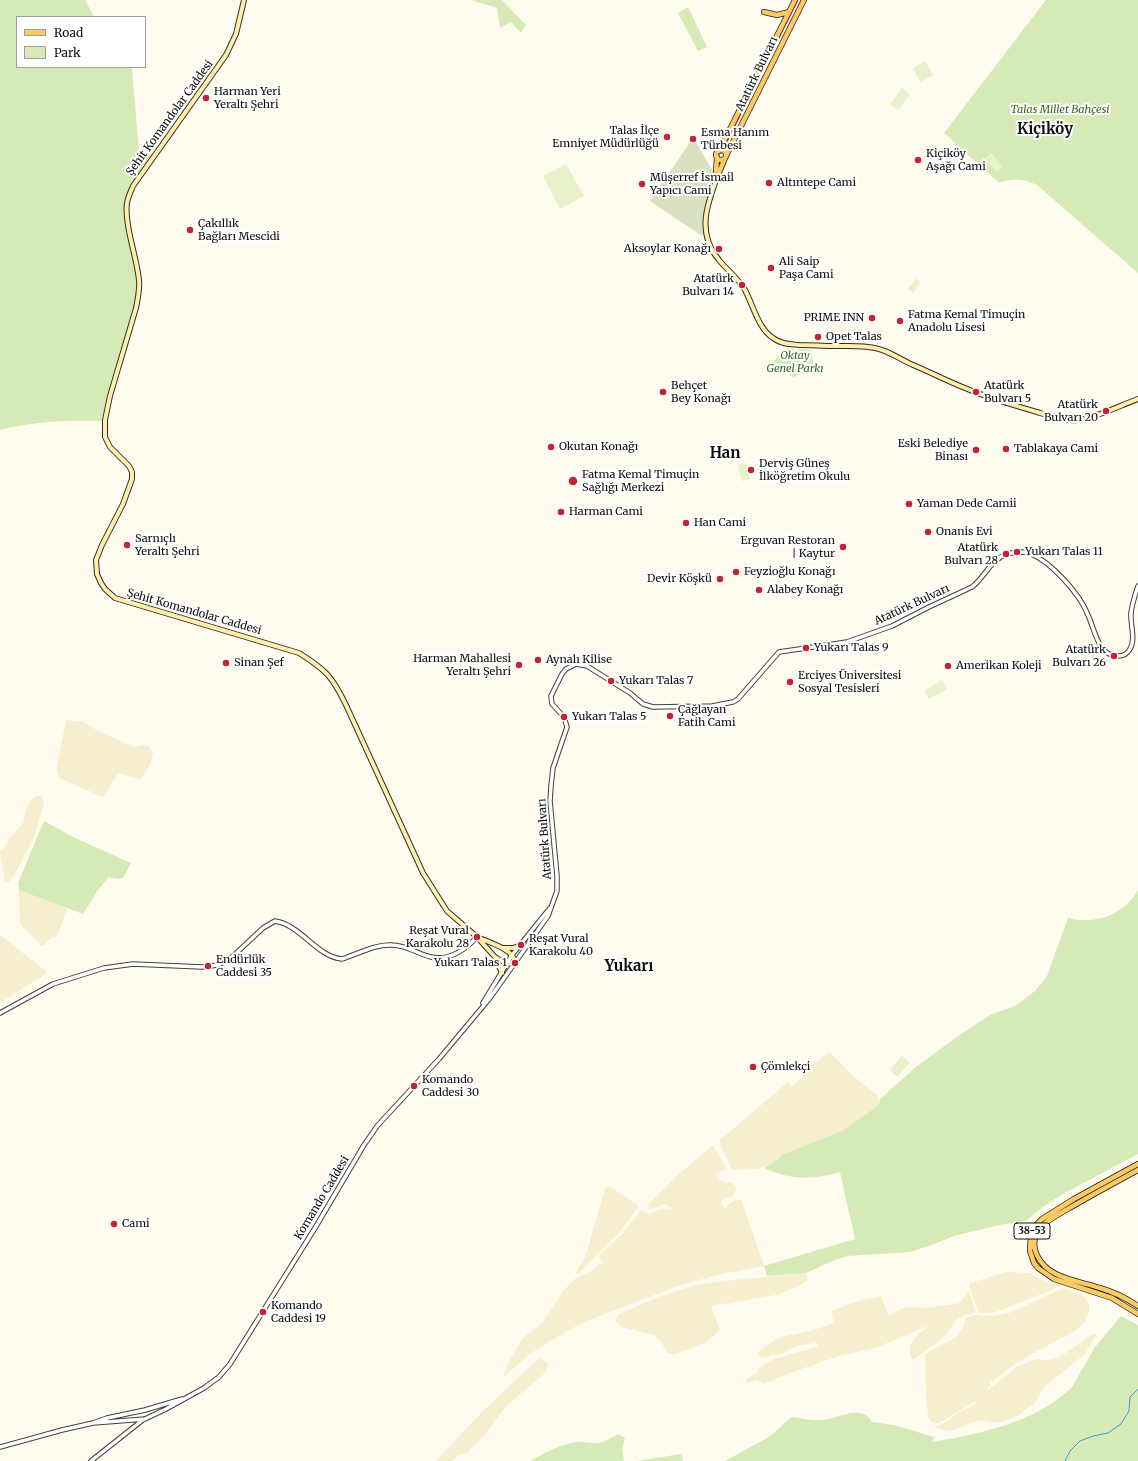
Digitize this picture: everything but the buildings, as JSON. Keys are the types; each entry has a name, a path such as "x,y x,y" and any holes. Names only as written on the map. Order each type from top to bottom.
{"main road":[{"name":"Şehit Komandolar Caddesi","path":"244,0 242,15 236,34 226,55 137,179 129,195 127,204 128,217 139,280 138,293 136,308 110,396 105,420 105,437 110,447 129,466 132,472 132,479 123,504 96,560 97,574 105,589 115,598 299,653 318,665 328,674 336,685 346,705 427,880 447,911 477,937"},
{"name":"Atatürk Bulvarı","path":"719,151 795,0"},
{"name":"Atatürk Bulvarı","path":"804,0 726,157 709,200 706,217 706,231 711,249 742,285 762,327 767,333 775,340 788,344 878,348 965,388 1012,404 1065,419 1085,419 1138,399"},
{"path":"764,12 777,16 789,12"},
{"path":"719,151 724,151 726,157 721,160 717,157 717,154 719,151"},
{"name":"Atatürk Bulvarı","path":"717,157 716,171 718,175"},
{"path":"477,937 503,948 512,955 515,962 512,964 507,964 494,957"},
{"path":"477,937 494,957 502,973"},
{"path":"503,948 512,948 521,945"},
{"name":"38-53","path":"1138,1164 1074,1199 1042,1219 1033,1230 1030,1240 1031,1256 1034,1263 1042,1272 1054,1279 1099,1293 1118,1301 1138,1314"},
{"name":"38-53","path":"1138,1170 1045,1223 1039,1229 1035,1241 1038,1260 1046,1268 1064,1277 1120,1295 1138,1306"}],"street":[{"name":"Atatürk Bulvarı","path":"553,904 557,890 557,876 550,801 551,786 553,768 567,727 564,717 552,704 550,696 562,674 572,666 581,664 588,666 630,693 643,704 653,707 726,704 738,699 779,652 847,642 892,626 972,587 977,583 989,566 997,559 1006,554 1017,552 1031,554 1041,560 1066,582 1088,614 1098,642 1103,649 1110,655 1119,656 1126,653 1132,646 1131,613 1138,586"},
{"path":"478,1011 512,955 553,904"},
{"path":"478,1011 490,998 548,916 553,904"},
{"path":"0,1013 53,984 104,968 133,964 202,967 218,965 231,958 263,928 275,922 288,925 335,959 342,959 381,945 394,945 407,948 432,957 449,956 468,947 477,937"},
{"name":"Komando Caddesi","path":"188,1397 219,1377 230,1364 312,1234 364,1145 378,1125 439,1059 478,1011"},
{"path":"0,1447 188,1397"},
{"path":"91,1461 143,1419 188,1397"},
{"path":"143,1410 148,1412 148,1417"},
{"path":"143,1410 139,1414 143,1419"},
{"path":"93,1423 143,1419"}],"shaded area":[{"path":"66,720 84,722 98,731 134,747 145,745 149,747 153,753 151,762 141,780 118,773 103,797 59,778 57,767"},
{"path":"36,796 41,796 44,802 35,834 17,870 9,882 6,882 0,851 6,846 9,839 23,823 27,807"},
{"path":"19,890 67,908 57,937 51,938 43,946 20,924"},
{"path":"0,935 46,971 44,975 0,1003"},
{"path":"830,1052 852,1075 878,1096 880,1104 844,1130 767,1166 757,1169 732,1170 719,1141 788,1082 791,1087 804,1076 802,1072"},
{"path":"713,1145 727,1169 716,1173 716,1178 718,1180 734,1184 736,1188 733,1195 721,1201 724,1209 731,1202 741,1199 764,1266 721,1274 678,1286 589,1320 565,1332 530,1354 503,1377 512,1355 521,1342 526,1335 543,1322 564,1290 576,1278 594,1269 602,1262 598,1256 623,1233 641,1210 649,1214 662,1209 671,1210 671,1207 665,1204 649,1209 647,1206 680,1173"},
{"path":"610,1187 639,1206 617,1235 578,1274 576,1272 585,1258 605,1189"},
{"path":"1007,1272 1032,1273 1045,1281 1062,1286 996,1312 979,1313 969,1286 970,1283"},
{"path":"806,1273 808,1277 807,1281 797,1287 776,1295 711,1306 720,1330 706,1342 673,1355 666,1352 661,1341 654,1335 622,1327 616,1322 619,1314 661,1296 696,1285"},
{"path":"1064,1288 1082,1295 1087,1300 1089,1304 1089,1312 1084,1323 1076,1330 1016,1363 991,1382 986,1392 1018,1366 1037,1359 1047,1360 1058,1358 1093,1334 1097,1334 1085,1354 1045,1386 1034,1404 1019,1415 1001,1422 980,1420 950,1431 942,1430 936,1427 948,1421 959,1412 972,1406 978,1400 939,1423 934,1423 931,1421 928,1417 925,1354 955,1338 963,1328 966,1318 974,1315 993,1316 1009,1313"},
{"path":"969,1290 975,1313 964,1315 956,1320 945,1336 913,1360 910,1355 910,1346 917,1335 928,1326 875,1348 839,1356 790,1373 764,1384 757,1380 747,1383 745,1382 746,1379 757,1373 760,1367 774,1359 817,1347 818,1344 816,1343 802,1345 792,1348 779,1355 772,1355 763,1358 758,1354 759,1351 780,1337 811,1331 834,1323 831,1311 859,1301 881,1296 889,1316 900,1309 909,1307 927,1308 960,1303"},
{"path":"540,1357 549,1365 544,1374 506,1406 482,1438 468,1452 459,1455 452,1461 436,1461 481,1413"}],"green space":[{"path":"0,0 85,0 93,16 16,16 16,68 132,68 139,152 154,154 130,194 128,209 139,291 103,421 52,422 0,430"},
{"path":"471,0 502,0 526,25 521,33 511,22 500,28 497,8"},
{"name":"Talas Millet Bahçesi","path":"1046,0 1138,0 1138,273 1037,185 1028,181 1018,180 1009,180 999,183 944,133"},
{"path":"688,7 707,47 698,51 678,13"},
{"path":"925,61 933,75 920,82 913,68"},
{"path":"902,88 910,95 898,110 890,104"},
{"path":"695,140 715,175 707,197 702,236 650,201 691,141 694,142"},
{"path":"991,153 1003,166 997,172 984,159"},
{"path":"566,164 584,196 560,209 543,176"},
{"path":"917,278 920,283 913,293 908,289"},
{"name":"Oktay Genel Parkı","path":"786,348 811,350 814,369 793,377 773,362"},
{"path":"746,463 750,479 742,481 738,465"},
{"path":"942,680 947,689 929,699 924,691"},
{"path":"44,821 73,837 131,863 123,878 118,879 109,877 98,890 83,914 19,890 18,883"},
{"path":"1138,890 1138,1154 1061,1195 1026,1221 999,1225 954,1236 910,1252 848,1256 806,1273 767,1276 764,1266 855,1239 840,1172 830,1175 801,1178 783,1175 764,1168 784,1154 844,1130 880,1104 880,1099 917,1066 961,1034 992,1014 1015,1006 1035,991 1047,976 1068,918 1088,920 1108,916 1125,906"},
{"path":"902,1056 910,1063 897,1077 890,1070"},
{"path":"1121,1316 1138,1325 1138,1461 725,1461 767,1438 791,1417 818,1420 856,1413 862,1414 867,1416 872,1422 894,1425 934,1437 932,1442 969,1435 1007,1425 1042,1409 1058,1399 1072,1387 1095,1347"},
{"path":"619,1434 625,1438 622,1449 624,1461 530,1461 565,1445 577,1442 598,1443 606,1441"},
{"path":"681,1454 683,1461 637,1461"}],"waterway":[{"path":"1065,1461 1070,1451 1080,1441 1093,1436 1108,1433 1121,1424 1129,1411 1130,1397 1138,1389"}],"tram line":[{"path":"727,142 798,0"}],"place":[{"name":"Harman Yeri Yeraltı Şehri","path":"206,98"},
{"name":"Talas İlçe Emniyet Müdürlüğü","path":"667,137"},
{"name":"Esma Hanım Türbesi","path":"693,139"},
{"name":"Kiçiköy Aşağı Cami","path":"918,160"},
{"name":"Altıntepe Cami","path":"769,183"},
{"name":"Müşerref İsmail Yapıcı Cami","path":"642,184"},
{"name":"Çakıllık Bağları Mescidi","path":"190,230"},
{"name":"Aksoylar Konağı","path":"719,249"},
{"name":"Ali Saip Paşa Cami","path":"771,268"},
{"name":"Atatürk Bulvarı 14","path":"742,285"},
{"name":"PRIME INN","path":"872,318"},
{"name":"Fatma Kemal Timuçin Anadolu Lisesi","path":"900,321"},
{"name":"Opet Talas","path":"818,337"},
{"name":"Behçet Bey Konağı","path":"663,392"},
{"name":"Atatürk Bulvarı 5","path":"976,392"},
{"name":"Atatürk Bulvarı 20","path":"1106,411"},
{"name":"Okutan Konağı","path":"551,447"},
{"name":"Tablakaya Cami","path":"1006,449"},
{"name":"Eski Belediye Binası","path":"976,450"},
{"name":"Derviş Güneş İlköğretim Okulu","path":"751,470"},
{"name":"Fatma Kemal Timuçin Sağlığı Merkezi","path":"573,481"},
{"name":"Yaman Dede Camii","path":"909,504"},
{"name":"Harman Cami","path":"561,512"},
{"name":"Han Cami","path":"686,523"},
{"name":"Onanis Evi","path":"928,532"},
{"name":"Sarnıçlı Yeraltı Şehri","path":"127,545"},
{"name":"Erguvan Restoran | Kaytur","path":"843,547"},
{"name":"Yukarı Talas 11","path":"1017,552"},
{"name":"Atatürk Bulvarı 28","path":"1006,554"},
{"name":"Feyzioğlu Konağı","path":"736,572"},
{"name":"Devir Köşkü","path":"720,579"},
{"name":"Alabey Konağı","path":"759,590"},
{"name":"Yukarı Talas 9","path":"806,648"},
{"name":"Atatürk Bulvarı 26","path":"1114,656"},
{"name":"Aynalı Kilise","path":"538,660"},
{"name":"Sinan Şef","path":"226,663"},
{"name":"Harman Mahallesi Yeraltı Şehri","path":"519,665"},
{"name":"Amerikan Koleji","path":"948,666"},
{"name":"Yukarı Talas 7","path":"611,681"},
{"name":"Erciyes Üniversitesi Sosyal Tesisleri","path":"790,682"},
{"name":"Çağlayan Fatih Cami","path":"670,716"},
{"name":"Yukarı Talas 5","path":"564,717"},
{"name":"Reşat Vural Karakolu 28","path":"477,937"},
{"name":"Reşat Vural Karakolu 40","path":"521,945"},
{"name":"Yukarı Talas 1","path":"515,963"},
{"name":"Endürlük Caddesi 35","path":"208,966"},
{"name":"Çömlekçi","path":"753,1067"},
{"name":"Komando Caddesi 30","path":"414,1086"},
{"name":"Cami","path":"114,1224"},
{"name":"Komando Caddesi 19","path":"263,1312"}],"district":[{"name":"Kiçiköy","path":"1045,130"},
{"name":"Han","path":"725,454"},
{"name":"Yukarı","path":"629,967"}]}
